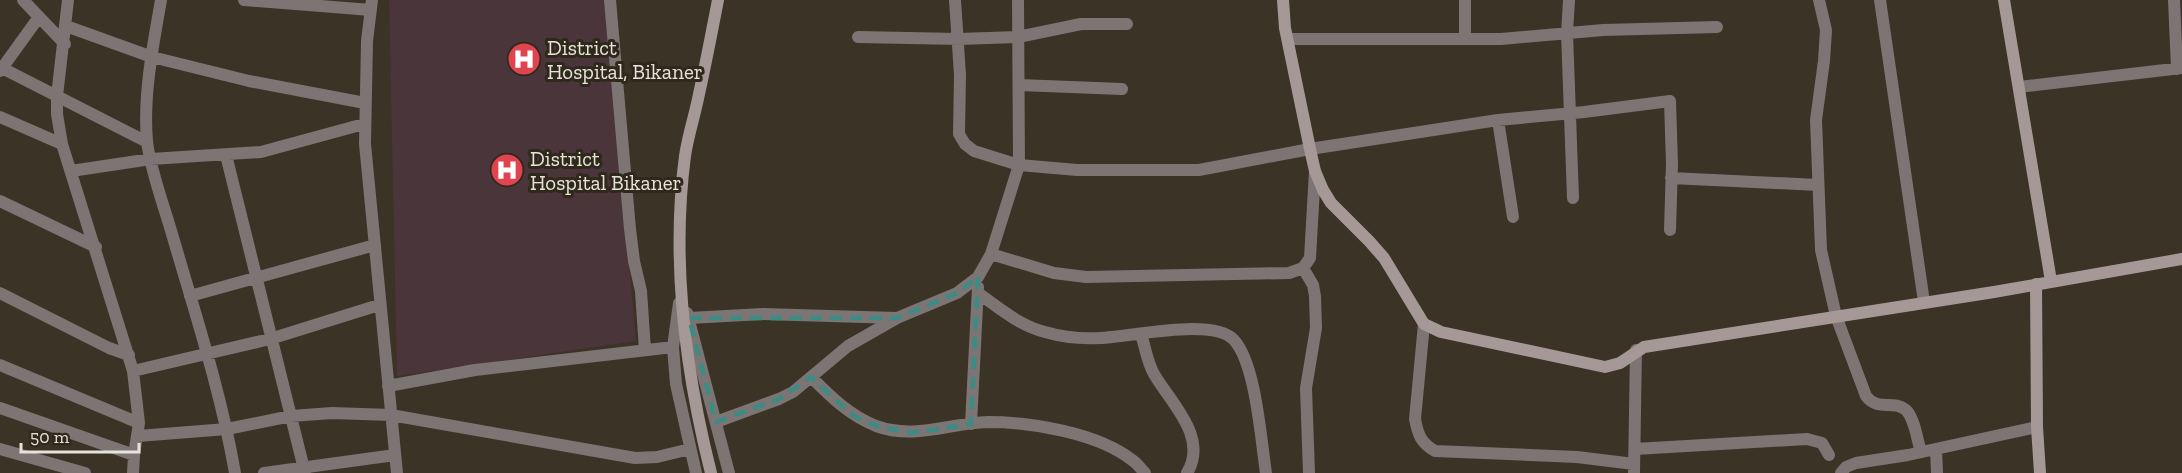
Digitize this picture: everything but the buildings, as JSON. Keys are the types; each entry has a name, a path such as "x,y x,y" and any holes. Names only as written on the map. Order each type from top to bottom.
{"street":[{"path":"68,0 57,114 62,144 134,371 139,423 133,473"},
{"path":"161,0 146,104 147,142 208,353 227,429 235,473"},
{"path":"244,0 371,5 364,124 379,305 397,473"},
{"path":"610,0 630,229 641,291 645,350"},
{"path":"711,473 702,440 686,346 681,292 679,218 685,154 718,0"},
{"path":"956,0 959,39 959,134 964,144 974,151 1019,165 1077,170 1199,170 1310,149 1498,120 1569,114 1670,101 1670,230"},
{"path":"716,422 794,392 849,346 897,318 957,293 978,277 991,254 1019,165 1018,0"},
{"path":"1283,0 1288,39 1310,149 1315,171 1323,190 1331,203 1384,258 1424,324 1441,332 1595,366 1612,366 1644,346 2182,259"},
{"path":"1464,0 1465,38"},
{"path":"1569,0 1567,33 1573,198"},
{"path":"1820,0 1826,30 1816,120 1821,250 1836,316 1866,396 1875,404 1893,405 1905,410 1912,421 1921,452"},
{"path":"1880,0 1924,302"},
{"path":"2004,0 2051,281"},
{"path":"2019,87 2180,69 2174,0"},
{"path":"22,1 65,44"},
{"path":"39,17 1,69 147,142"},
{"path":"858,38 1018,37 1081,24 1127,24"},
{"path":"66,26 152,57 249,81 365,104"},
{"path":"1288,39 1501,39 1567,33 1717,27"},
{"path":"1019,85 1122,89"},
{"path":"0,117 62,144"},
{"path":"1498,120 1513,217"},
{"path":"71,171 151,159 261,152 364,124"},
{"path":"226,155 304,470"},
{"path":"991,254 1054,273 1086,277 1289,273 1303,268 1310,258 1315,171"},
{"path":"1671,178 1818,186"},
{"path":"0,201 96,247"},
{"path":"190,296 375,245"},
{"path":"1303,268 1313,285 1316,328 1315,346 1307,376 1309,473"},
{"path":"971,424 978,277"},
{"path":"2036,284 2037,427 2040,473"},
{"path":"681,292 729,473"},
{"path":"681,292 673,347 676,384 696,473"},
{"path":"0,293 109,348 129,355"},
{"path":"978,293 1024,325 1045,332 1074,337 1099,338 1201,328 1227,334 1236,342 1247,368 1259,413 1266,473"},
{"path":"134,371 270,339 379,305"},
{"path":"689,318 763,314 897,318"},
{"path":"1424,324 1415,419 1417,433 1424,444 1436,450 1577,457 1634,468 1636,350"},
{"path":"1142,334 1152,372 1172,399 1191,435 1192,465 1187,473"},
{"path":"388,387 475,370 673,347"},
{"path":"0,365 139,423"},
{"path":"811,377 852,415 877,426 911,433 989,422 1031,426 1080,436 1103,444 1133,460 1145,473"},
{"path":"0,408 134,455"},
{"path":"138,436 227,429 291,416 332,413 391,415 635,458 657,457 690,449"},
{"path":"1841,473 1846,467 1856,464 2037,427"},
{"path":"1635,449 1807,439 1822,443 1829,454"},
{"path":"0,449 85,473"},
{"path":"1936,449 1937,473"},
{"path":"264,473 304,470 395,455"}],"highlighted area":[{"path":"978,277 971,424 911,433 877,426 852,415 811,377 779,399 716,422 689,318 897,318 957,293"}],"shaded area":[{"name":"District Hospital Bikaner","path":"389,0 605,0 636,341 397,376"}],"place":[{"name":"District Hospital, Bikaner","path":"524,59"},
{"name":"District Hospital Bikaner","path":"507,170"}]}
